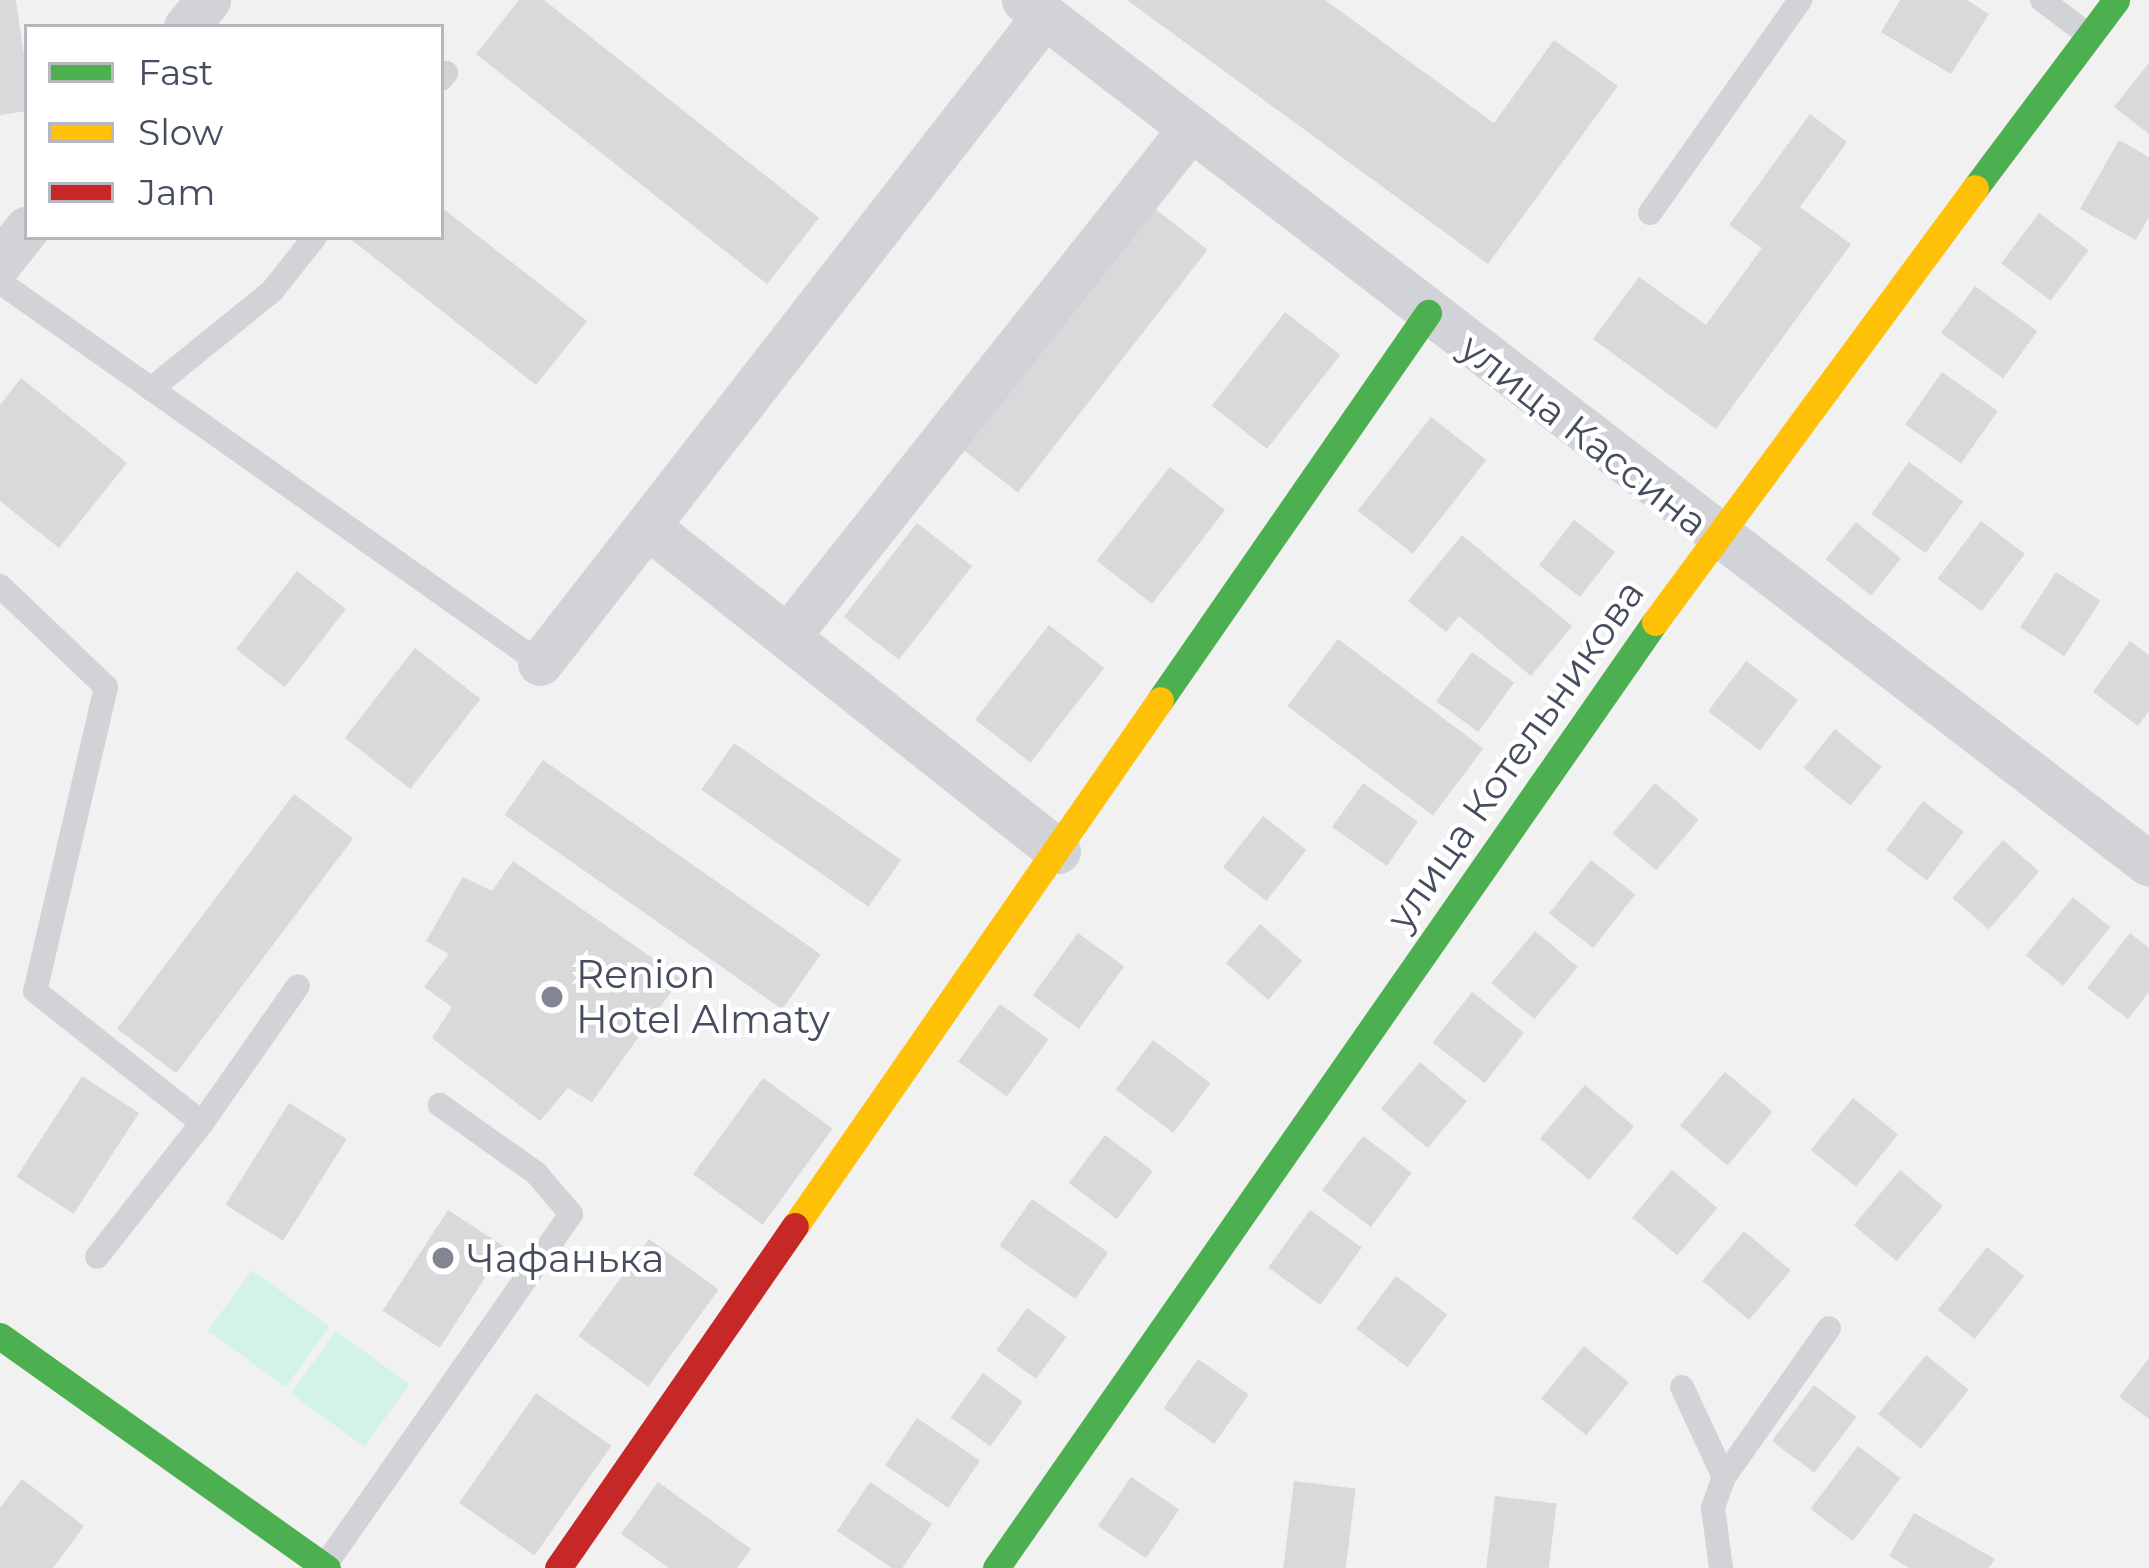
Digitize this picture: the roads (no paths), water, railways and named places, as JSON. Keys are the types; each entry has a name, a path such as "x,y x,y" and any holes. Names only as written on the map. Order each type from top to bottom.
{"street":[{"path":"188,24 208,0"},
{"name":"улица Котельникова","path":"1005,1567 1714,537 2116,0"},
{"path":"540,663 1034,8"},
{"name":"улица Кассина","path":"1034,8 1714,537 2149,864"},
{"path":"787,637 1190,129"},
{"path":"0,262 24,232"},
{"path":"558,1568 1428,313"},
{"path":"647,526 1058,851"},
{"path":"0,1336 326,1567"}],"lane":[{"path":"1650,213 1800,0"},
{"path":"2042,0 2089,35"},
{"path":"151,388 272,291 313,240"},
{"path":"0,282 540,663"},
{"path":"0,586 106,687 35,991 202,1123"},
{"path":"97,1257 202,1123 298,986"},
{"path":"326,1567 572,1214 536,1173 440,1105"},
{"path":"1721,1568 1713,1508 1724,1477 1829,1328"},
{"path":"1682,1387 1724,1477"}],"place":[{"name":"Renion Hotel Almaty","path":"552,997"},
{"name":"Чафанька","path":"443,1258"}]}
